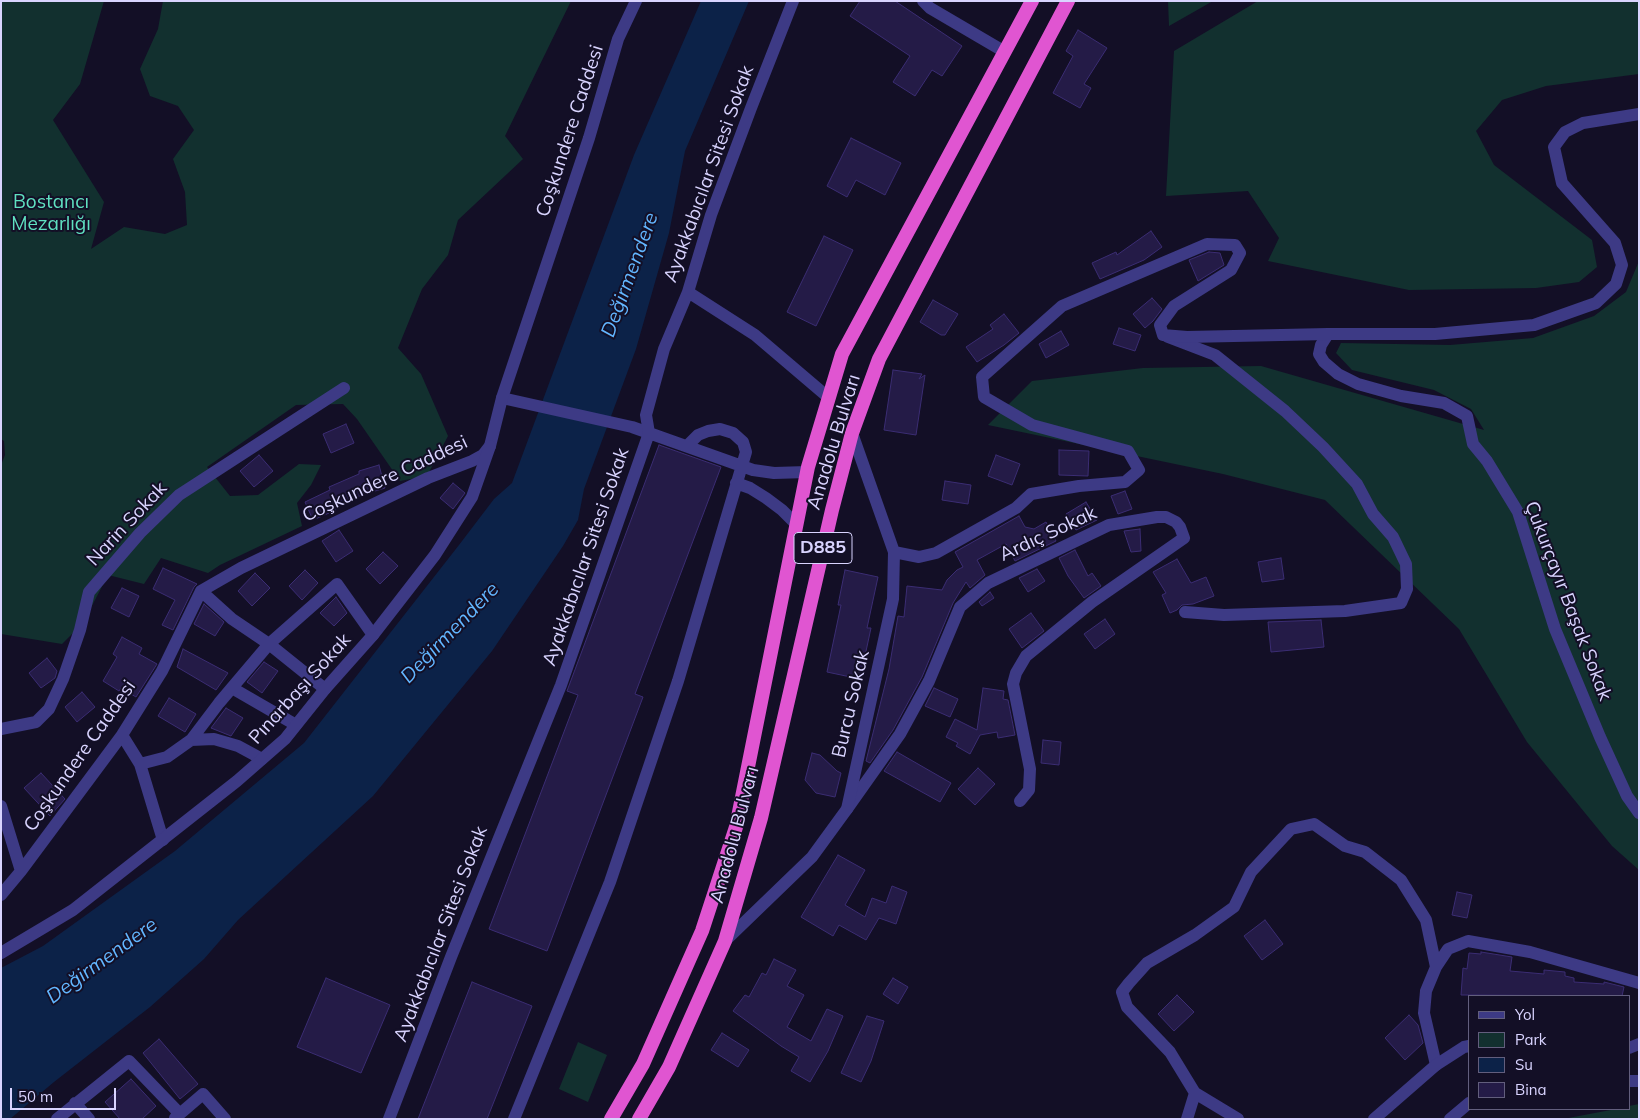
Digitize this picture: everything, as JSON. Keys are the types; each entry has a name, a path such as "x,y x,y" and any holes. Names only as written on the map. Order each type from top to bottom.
{"highway":[{"name":"Anadolu Bulvarı","path":"611,1119 643,1064 702,931 736,827 807,472 842,354 1032,1"},
{"name":"Anadolu Bulvarı","path":"639,1119 669,1066 725,941 761,818 832,510 852,434 879,359 1068,1"}],"street":[{"name":"Coşkundere Caddesi","path":"1,895 122,735 162,671 201,591 241,568 428,478 472,461 482,455 490,446 507,399 618,40 636,1"},
{"name":"Ayakkabıcılar Sitesi Sokak","path":"389,1119 451,957 561,685 649,433 646,415 664,349 688,292 711,215 750,108 793,1"},
{"path":"923,1 930,8 1005,52"},
{"path":"1164,335 1435,334 1534,325 1596,303 1616,284 1622,265 1615,243 1562,183 1554,147 1566,132 1583,123 1639,114"},
{"path":"894,552 918,557 936,553 1016,508 1032,494 1079,486 1125,482 1139,470 1128,451 1032,425 984,397 982,377 1062,306 1206,244 1235,245 1240,253 1231,270 1174,306 1160,325 1164,335 1215,355 1285,411 1323,447 1357,484 1373,514 1393,537 1406,564 1407,589 1401,603 1346,611 1224,615 1185,612"},
{"path":"688,292 755,335 829,398"},
{"name":"Çukurçayır Başak Sokak","path":"1328,334 1321,345 1319,354 1324,362 1338,374 1358,384 1401,396 1444,403 1467,416 1473,444 1487,461 1518,512 1555,629 1600,737 1627,796 1639,813"},
{"name":"Narin Sokak","path":"1,729 36,722 49,709 63,679 80,630 89,592 140,533 179,494 344,388"},
{"path":"507,399 632,427 753,470 774,473 807,472"},
{"path":"514,1119 610,882 678,681 746,452 744,442 733,433 720,429 698,435 687,446"},
{"name":"Burcu Sokak","path":"725,941 812,856 846,809 894,599 894,552 852,434"},
{"name":"Pınarbaşı Sokak","path":"1,953 73,910 163,840 285,739 325,689 373,635 436,555 472,496 490,446"},
{"path":"736,483 750,488 766,498 797,524"},
{"name":"Ardıç Sokak","path":"846,809 900,734 929,681 960,607 988,583 1109,525 1166,517 1176,522 1184,538 1085,608 1026,656 1016,673 1013,684 1030,769 1029,790 1020,801"},
{"path":"140,764 167,757 191,740 269,644 337,584 373,635"},
{"path":"201,591 232,619 269,644 325,689"},
{"path":"232,688 296,725"},
{"path":"122,735 140,764 163,840"},
{"path":"191,740 214,739 238,746 262,759"},
{"path":"1,806 21,871"},
{"path":"1238,1119 1195,1093 1170,1052 1127,1007 1122,992 1128,982 1147,964 1196,935 1234,907 1251,872 1291,829 1314,824 1345,846 1365,852 1401,880 1426,920 1436,967"},
{"path":"1436,1065 1424,1013 1426,992 1436,967 1448,949 1468,941 1530,952 1639,983"},
{"path":"1374,1119 1436,1065 1468,1046"},
{"path":"57,1119 129,1061 177,1116 203,1094 225,1119"},
{"path":"1188,1119 1195,1093"},
{"path":"75,1103 89,1119"},
{"path":"1450,1119 1468,1104"}],"green space":[{"name":"Bostancı Mezarlığı","path":"1,1 104,1 80,84 53,120 104,202 91,249 124,227 165,234 187,225 185,192 173,159 194,130 178,106 150,96 140,69 158,29 163,1 571,1 505,136 523,159 458,220 448,255 422,289 398,348 421,374 448,436 427,476 400,481 357,419 343,404 296,405 207,467 230,496 258,495 299,464 321,465 311,485 297,503 302,526 220,565 208,573 161,558 144,584 108,575 83,623 62,644 1,634 1,465 5,455 4,441 1,439"},
{"path":"1168,1 1213,1 1169,26"},
{"path":"1258,1 1639,1 1639,74 1546,86 1502,100 1476,131 1494,165 1592,240 1597,267 1579,282 1536,288 1409,290 1268,261 1279,238 1248,191 1166,196 1174,51"},
{"path":"1639,261 1639,870 1612,846 1527,742 1459,629 1325,500 1223,474 988,425 1032,381 1143,368 1261,366 1484,430 1471,409 1434,390 1352,370 1336,353 1341,343 1450,345 1533,338 1594,316 1626,292"},
{"path":"578,1042 607,1055 588,1102 559,1089"},
{"path":"1639,1104 1639,1119 1563,1119 1611,1110 1630,1110 1630,1106"}],"water":[{"name":"Değirmendere","path":"701,1 749,1 685,151 669,233 636,349 584,489 578,520 563,546 492,651 373,796 238,920 204,959 150,1007 10,1119 1,1119 1,968 43,946 175,851 304,743 494,499 512,483 634,155"}],"building":[{"path":"860,1 895,1 962,46 942,76 932,70 915,96 893,82 910,56 850,16"},
{"path":"1078,30 1107,48 1084,84 1091,88 1080,108 1053,93 1073,56 1066,51"},
{"path":"851,138 901,163 885,195 856,180 847,197 827,186"},
{"path":"1151,231 1162,247 1144,260 1100,279 1092,263 1116,252 1117,255"},
{"path":"824,236 853,250 816,326 787,312"},
{"path":"1209,252 1220,253 1224,265 1198,281 1189,260"},
{"path":"1152,298 1162,309 1145,328 1133,314"},
{"path":"933,300 958,314 945,335 941,335 920,322"},
{"path":"1004,314 1019,333 977,362 966,347 993,329 990,325"},
{"path":"1119,328 1141,335 1135,351 1113,344"},
{"path":"1061,331 1069,345 1046,358 1039,344"},
{"path":"893,370 922,374 919,379 925,375 916,435 884,430"},
{"path":"346,424 354,443 331,453 323,434"},
{"path":"659,445 721,467 635,694 643,697 547,951 489,929 578,695 567,691"},
{"path":"1059,450 1089,451 1088,476 1059,475"},
{"path":"259,455 273,471 254,487 240,471"},
{"path":"996,455 1020,464 1012,485 988,476"},
{"path":"379,465 385,488 359,496 335,508 336,510 313,520 305,502 330,490 329,487 359,474 359,471"},
{"path":"945,481 971,485 968,504 942,500"},
{"path":"453,483 465,493 453,509 440,498"},
{"path":"1125,491 1132,509 1118,514 1111,496"},
{"path":"1086,502 1097,520 1076,530 1066,514"},
{"path":"1019,516 1025,527 1034,529 1046,522 1056,541 1015,561 1006,544 977,560 985,575 970,588 966,582 953,603 922,677 893,730 870,763 866,761 889,669 898,616 904,617 907,586 942,590 947,580 963,567 955,552"},
{"path":"1140,529 1141,551 1131,552 1124,531"},
{"path":"339,530 353,551 336,562 322,541"},
{"path":"1075,550 1088,576 1092,573 1101,586 1084,598 1068,576 1059,558"},
{"path":"383,552 398,566 380,584 366,569"},
{"path":"1281,558 1284,579 1262,582 1258,562"},
{"path":"1177,559 1191,583 1206,577 1214,596 1193,604 1182,605 1170,613 1162,595 1166,593 1153,572"},
{"path":"163,568 197,584 173,630 162,625 175,600 153,589"},
{"path":"1037,569 1045,581 1028,592 1019,578"},
{"path":"305,570 318,583 302,600 289,586"},
{"path":"845,570 878,577 867,628 871,628 860,679 827,672 841,605 838,605"},
{"path":"255,573 270,588 252,606 238,591"},
{"path":"122,588 139,596 129,617 111,608"},
{"path":"990,592 994,598 982,606 979,602"},
{"path":"336,597 347,613 334,626 320,613"},
{"path":"204,604 224,622 215,636 194,624"},
{"path":"1031,613 1044,631 1022,648 1009,629"},
{"path":"1105,619 1115,634 1095,649 1084,634"},
{"path":"1321,620 1324,647 1271,652 1268,622"},
{"path":"122,637 142,648 139,654 157,664 136,697 121,688 119,691 103,681 117,657 113,654"},
{"path":"183,649 228,673 216,690 177,667"},
{"path":"47,658 57,671 55,678 41,688 29,673"},
{"path":"264,662 278,671 262,693 247,682"},
{"path":"934,688 958,699 950,717 925,706"},
{"path":"983,688 1004,691 1003,699 1008,700 1015,735 998,738 997,732 980,735 970,754 956,746 958,743 946,737 955,719 977,730"},
{"path":"82,692 95,707 77,722 65,707"},
{"path":"169,698 196,714 185,732 158,716"},
{"path":"226,708 243,718 231,736 211,728"},
{"path":"1043,740 1061,742 1059,765 1041,763"},
{"path":"897,752 951,783 940,802 884,771"},
{"path":"812,753 820,755 841,773 835,797 816,793 805,780"},
{"path":"978,768 995,784 975,805 958,789"},
{"path":"41,773 65,799 50,816 24,788"},
{"path":"838,855 865,870 845,905 865,917 872,898 886,903 892,886 907,892 896,924 879,918 866,940 839,925 833,936 801,917"},
{"path":"1457,892 1472,895 1467,918 1452,915"},
{"path":"1265,920 1283,944 1262,960 1244,936"},
{"path":"1481,952 1512,957 1510,971 1544,974 1544,970 1565,972 1565,976 1574,978 1574,982 1604,984 1604,982 1624,987 1622,995 1461,995 1463,968 1467,969 1469,953 1481,954"},
{"path":"774,959 796,970 787,986 804,995 787,1027 811,1041 827,1009 843,1016 828,1051 810,1082 791,1071 799,1057 733,1011 745,995 749,997 762,973 766,975"},
{"path":"326,978 390,1005 361,1073 297,1047"},
{"path":"893,978 908,987 898,1004 883,994"},
{"path":"472,982 532,1006 487,1119 418,1119"},
{"path":"1177,995 1194,1012 1174,1031 1158,1014"},
{"path":"1409,1015 1418,1025 1423,1043 1405,1060 1385,1038"},
{"path":"867,1016 884,1021 871,1061 861,1082 841,1073"},
{"path":"722,1033 749,1050 738,1067 711,1050"},
{"path":"159,1039 198,1084 180,1099 143,1053"},
{"path":"131,1079 156,1106 142,1119 120,1119 105,1102"}]}
